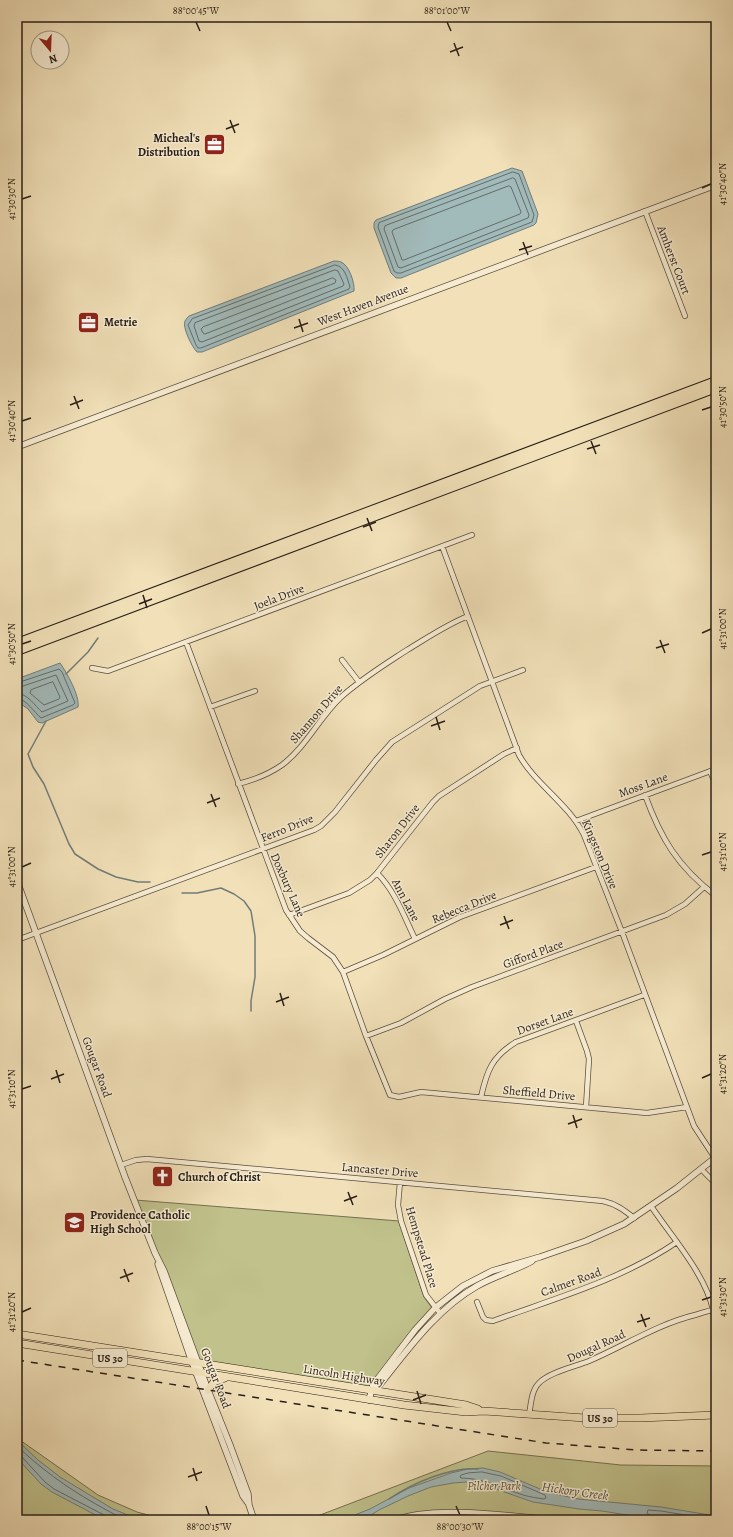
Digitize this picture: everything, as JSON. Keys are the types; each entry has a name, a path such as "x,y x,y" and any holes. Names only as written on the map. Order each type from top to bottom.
{"highway":[{"path":"17,643 716,381"},
{"path":"17,650 716,388"}],"main road":[{"name":"US 30","path":"17,1334 196,1363"},
{"name":"US 30","path":"17,1343 199,1373"},
{"name":"Lincoln Highway","path":"196,1363 372,1390 466,1406 484,1411"},
{"name":"Lincoln Highway","path":"199,1373 369,1400 466,1412 484,1411 585,1418 640,1418 716,1415"},
{"path":"208,1390 214,1382 220,1379 229,1378"}],"street":[{"name":"West Haven Avenue","path":"17,447 716,185"},
{"name":"Amherst Court","path":"645,211 685,316"},
{"name":"Joela Drive","path":"92,668 108,672 472,535"},
{"name":"Kingston Drive","path":"442,546 517,748 523,761 532,774 558,799 576,821 584,835 622,932 644,995 694,1126 715,1157"},
{"name":"Shannon Drive","path":"238,784 265,775 283,764 299,748 334,706 360,682 436,632 468,616"},
{"name":"Doxbury Lane","path":"186,642 262,849 289,915 300,931 332,957 343,972 366,1036 390,1095"},
{"path":"342,660 360,682"},
{"name":"Ferro Drive","path":"17,940 321,826 335,812 392,742 480,686 523,670"},
{"path":"210,707 255,691"},
{"name":"Sharon Drive","path":"289,915 354,891 364,885 377,873 439,796 504,754 517,748"},
{"name":"Moss Lane","path":"576,821 716,769"},
{"path":"710,771 716,785"},
{"path":"645,795 654,819 666,843 683,867 716,896"},
{"name":"Rebecca Drive","path":"343,972 372,960 460,917 596,867"},
{"name":"Ann Lane","path":"377,873 385,881 392,892 415,939"},
{"name":"Gougar Road","path":"17,881 121,1165 158,1260 164,1271 243,1496 249,1505"},
{"name":"Gifford Place","path":"366,1036 401,1023 445,999 472,987 675,911 690,901 704,887"},
{"name":"Dorset Lane","path":"481,1097 485,1076 490,1066 504,1049 516,1042 644,995"},
{"path":"576,1021 588,1051 589,1059 586,1107"},
{"name":"Sheffield Drive","path":"390,1095 399,1097 421,1092 646,1113 687,1107"},
{"path":"372,1390 378,1388 440,1313 459,1297 484,1282 599,1235 634,1218 715,1157"},
{"name":"Lancaster Drive","path":"121,1165 136,1160 147,1159 603,1201 613,1203 624,1209 634,1218"},
{"path":"701,1169 716,1184"},
{"name":"Hempstead Place","path":"400,1182 398,1205 401,1221 426,1295 440,1313"},
{"path":"651,1206 677,1242 706,1287 715,1310"},
{"name":"Calmer Road","path":"477,1302 483,1317 486,1320 493,1321 617,1276 657,1255 677,1242"},
{"path":"369,1400 373,1385 435,1308 463,1286 482,1276 502,1268 540,1258"},
{"name":"Dougal Road","path":"529,1415 533,1391 538,1384 548,1377 589,1361 680,1318 715,1310"},
{"name":"Gougar Road","path":"199,1373 208,1390 230,1445 248,1494 249,1505 254,1520"},
{"path":"394,1520 405,1516 423,1513 492,1515 557,1520"}],"green space":[{"path":"135,1200 399,1221 424,1297 432,1308 371,1388 200,1362"},
{"path":"17,1438 98,1495 137,1512 167,1520 17,1520"},
{"name":"Pilcher Park","path":"488,1451 621,1465 716,1466 716,1520 307,1520"}],"water":[{"path":"512,168 522,171 538,214 534,225 401,278 396,278 391,273 374,228 374,223 376,220"},
{"path":"334,261 341,262 349,270 354,291 202,352 197,352 193,346 188,337 184,324 189,316"},
{"path":"60,663 75,691 78,707 42,723 38,722 28,709 17,701 17,679"},
{"path":"17,1440 38,1460 60,1477 113,1509 140,1520 105,1520 52,1492 41,1484 17,1458"},
{"path":"483,1468 500,1472 547,1492 578,1499 661,1507 716,1516 716,1520 658,1520 579,1509 533,1502 487,1486 466,1482 431,1487 379,1510 363,1520 342,1520 370,1509 409,1488 451,1473 468,1469"}],"waterway":[{"path":"66,674 88,652 98,638"},
{"path":"46,721 28,754 33,767 44,784 69,844 75,854 98,869 116,877 138,882 150,882"},
{"path":"182,893 197,893 221,888 244,901 251,911 255,936 255,977 251,1011"},
{"name":"Hickory Creek","path":"389,1499 398,1493 432,1477 456,1470 478,1469"}],"railway":[{"path":"17,1360 546,1443 637,1450 716,1451"}],"place":[{"name":"Micheal's Distribution","path":"215,145"},
{"name":"Metrie","path":"89,322"},
{"name":"Church of Christ","path":"163,1177"},
{"name":"Providence Catholic High School","path":"75,1222"}]}
